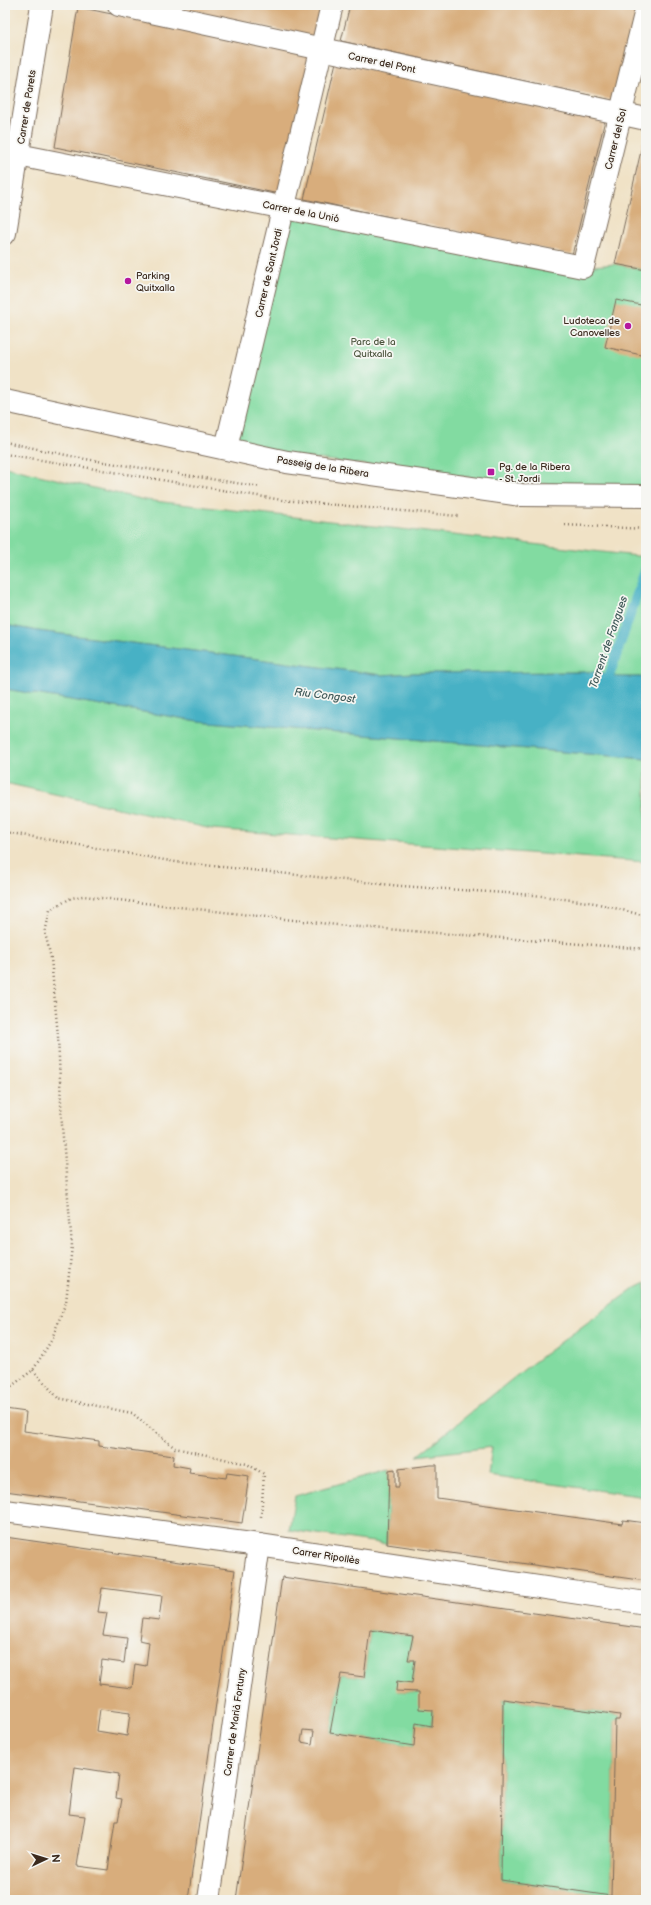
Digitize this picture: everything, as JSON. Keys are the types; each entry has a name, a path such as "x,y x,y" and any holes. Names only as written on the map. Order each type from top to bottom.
{"street":[{"name":"Carrer de Parets","path":"5,233 42,5"},
{"name":"Carrer del Pont","path":"119,5 646,119"},
{"name":"Carrer de Sant Jordi","path":"226,448 332,5"},
{"name":"Carrer del Sol","path":"583,267 646,10"},
{"name":"Carrer de la Unió","path":"18,155 583,267"},
{"name":"Passeig de la Ribera","path":"5,401 287,462 521,495 646,496"},
{"name":"Carrer Ripollès","path":"5,1511 259,1545 646,1603"},
{"name":"Carrer de Marià Fortuny","path":"209,1900 259,1545"}],"path":[{"path":"5,454 282,500 463,517"},
{"path":"558,525 646,530"},
{"path":"5,832 176,862 393,885 534,895 595,903 646,916"},
{"path":"5,1391 33,1370 51,1341 66,1302 72,1246 62,1125 58,1036 51,958 45,933 50,910 71,898 83,896 346,926 646,949"},
{"path":"33,1370 58,1398 132,1413 175,1448 248,1464 264,1474 259,1545"}],"green space":[{"name":"Parc de la Quitxalla","path":"284,208 583,267 615,264 646,270 646,487 517,483 226,448"},
{"path":"5,467 145,500 646,557 646,677 618,677 599,672 413,673 382,675 38,631 5,625"},
{"path":"5,689 198,721 646,759 646,862 212,829 5,783"},
{"path":"646,1282 646,1497 488,1475 492,1447 417,1456 526,1368 634,1288"},
{"path":"389,1470 387,1544 289,1530 295,1496"},
{"path":"370,1630 413,1636 408,1659 415,1660 412,1683 397,1691 419,1692 433,1710 432,1726 416,1724 414,1746 330,1733 341,1674 364,1677"},
{"path":"503,1699 620,1715 619,1720 615,1720 611,1896 501,1880"}],"water":[{"name":"Riu Congost","path":"5,625 38,631 382,675 413,673 599,672 618,677 646,677 646,759 198,721 5,689"}],"building":[{"path":"166,5 324,5 317,38"},
{"path":"350,5 638,5 616,101 341,41"},
{"path":"78,7 313,56 279,194 55,147"},
{"path":"336,62 605,120 572,255 304,199"},
{"path":"643,142 646,143 646,270 615,264"},
{"name":"Ludoteca de Canovelles","path":"616,300 646,306 646,356 605,347"},
{"path":"5,1409 26,1412 24,1431 99,1441 99,1446 174,1456 173,1465 190,1468 189,1473 226,1478 227,1473 249,1476 242,1523 5,1491"},
{"path":"437,1465 437,1498 622,1524 623,1520 646,1523 646,1581 387,1544 389,1470 395,1469 395,1487 399,1487 399,1469"},
{"path":"5,1537 235,1570 188,1900 5,1900","holes":["102,1588 162,1596 159,1620 142,1618 139,1640 149,1642 146,1666 135,1664 132,1688 99,1684 102,1660 124,1663 127,1638 103,1635 107,1613 98,1612","100,1709 130,1713 127,1736 97,1731","75,1767 119,1774 116,1798 122,1799 118,1821 115,1821 108,1870 77,1866 85,1816 69,1814"]},
{"path":"282,1577 646,1629 646,1900 236,1900","holes":["370,1630 413,1636 408,1660 415,1660 412,1683 397,1681 396,1691 419,1692 419,1709 433,1710 432,1726 416,1723 414,1746 330,1733 341,1674 364,1677","503,1699 620,1715 619,1720 615,1720 611,1896 501,1880","303,1730 314,1731 312,1744 301,1742"]}],"waterway":[{"name":"Torrent de Fangues","path":"605,688 646,568"}],"place":[{"name":"Parking Quitxalla","path":"128,281"},
{"name":"Ludoteca de Canovelles","path":"628,326"},
{"name":"Pg. de la Ribera - St. Jordi","path":"491,472"}]}
